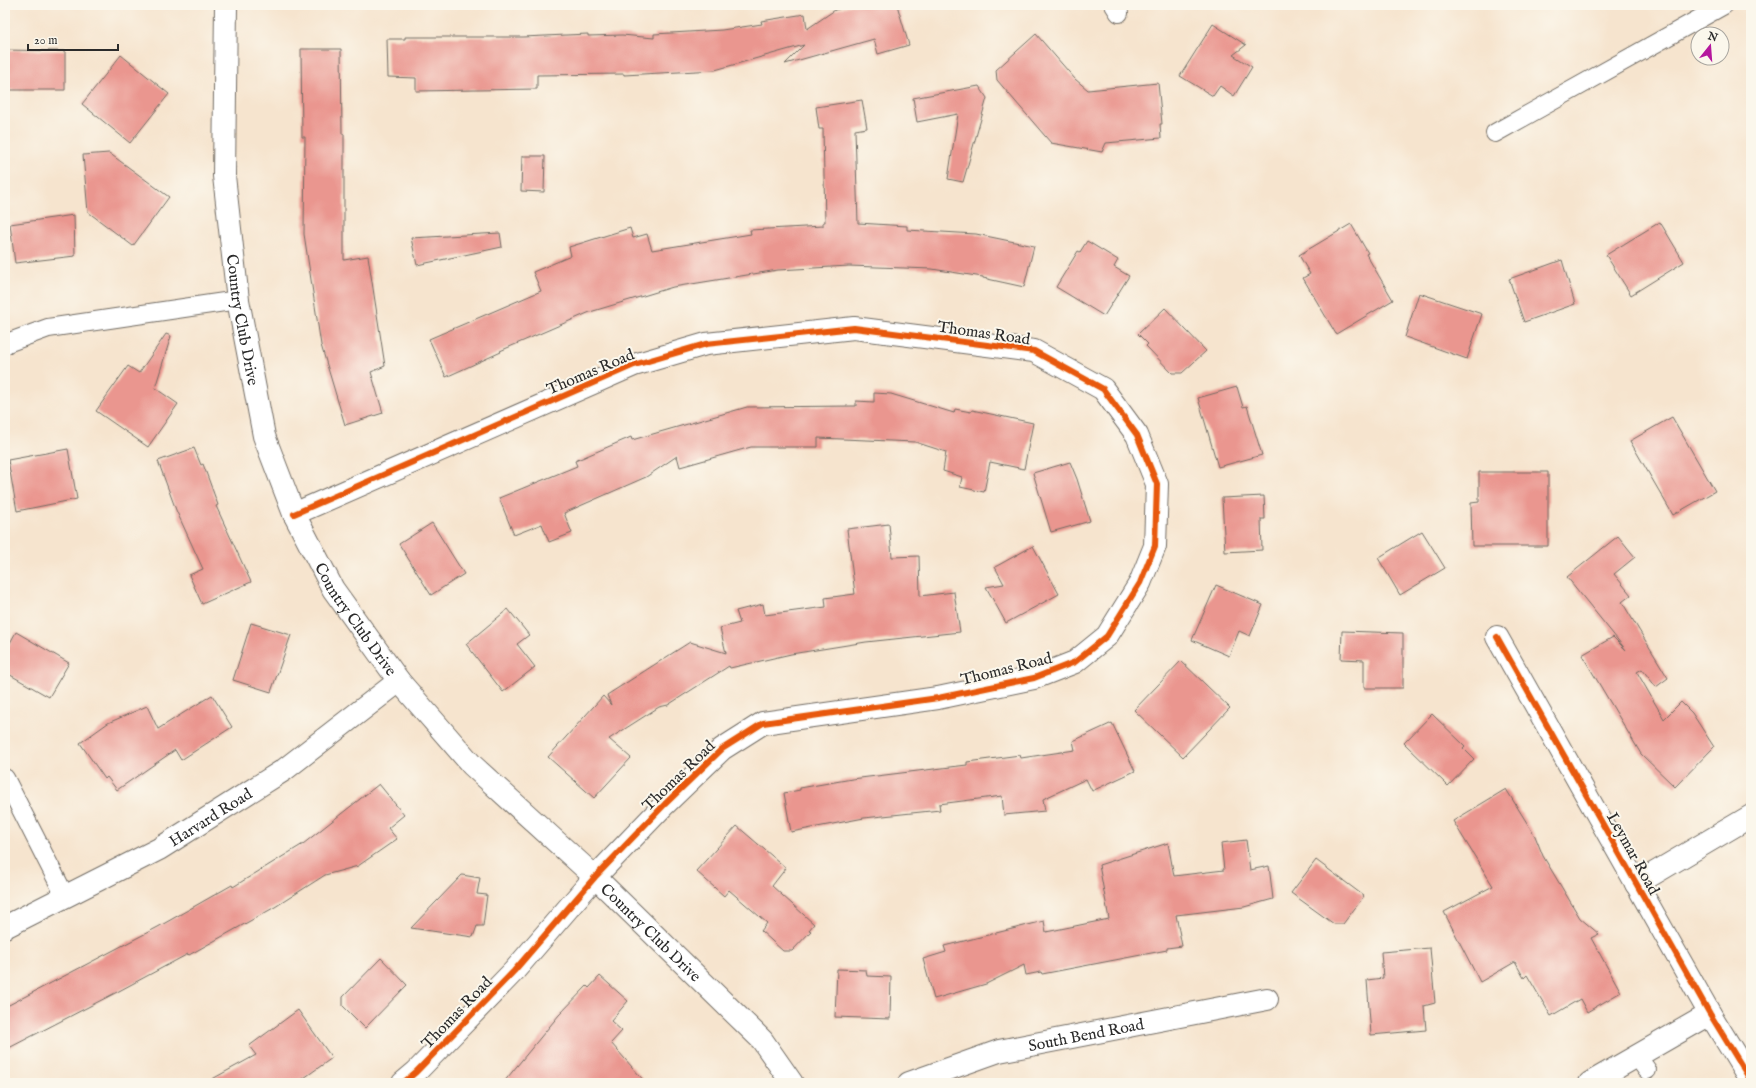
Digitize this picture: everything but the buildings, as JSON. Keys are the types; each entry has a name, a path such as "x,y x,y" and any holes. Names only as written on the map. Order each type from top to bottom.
{"street":[{"name":"Country Club Drive","path":"226,5 224,176 238,300 264,436 294,514 333,589 399,682 472,765 595,877 762,1040 792,1083"},
{"name":"Thomas Road","path":"294,514 634,366 706,344 854,328 1034,351 1103,389 1137,436 1157,484 1156,546 1140,583 1107,636 1075,662 1034,678 938,698 763,723 722,749 665,804 595,877 514,971 416,1072 403,1083"},
{"name":"Leymar Road","path":"1497,637 1710,1014 1751,1081"},
{"name":"Harvard Road","path":"5,927 159,849 284,770 399,682"},
{"path":"1636,884 1751,816"},
{"name":"South Bend Road","path":"908,1083 999,1051 1268,999"},
{"path":"1590,1083 1642,1063 1710,1014"}],"lane":[{"path":"1495,133 1724,5"},
{"path":"5,345 48,328 238,300"},
{"path":"5,778 65,896"}],"cycle path":[{"path":"294,514 634,365 706,344 854,328 1034,351 1103,389 1137,435 1157,484 1155,546 1140,583 1107,636 1075,662 1034,678 938,698 763,723 722,749 665,804 595,877 514,971 416,1072 403,1083"},
{"path":"1497,637 1710,1014 1751,1081"}]}
